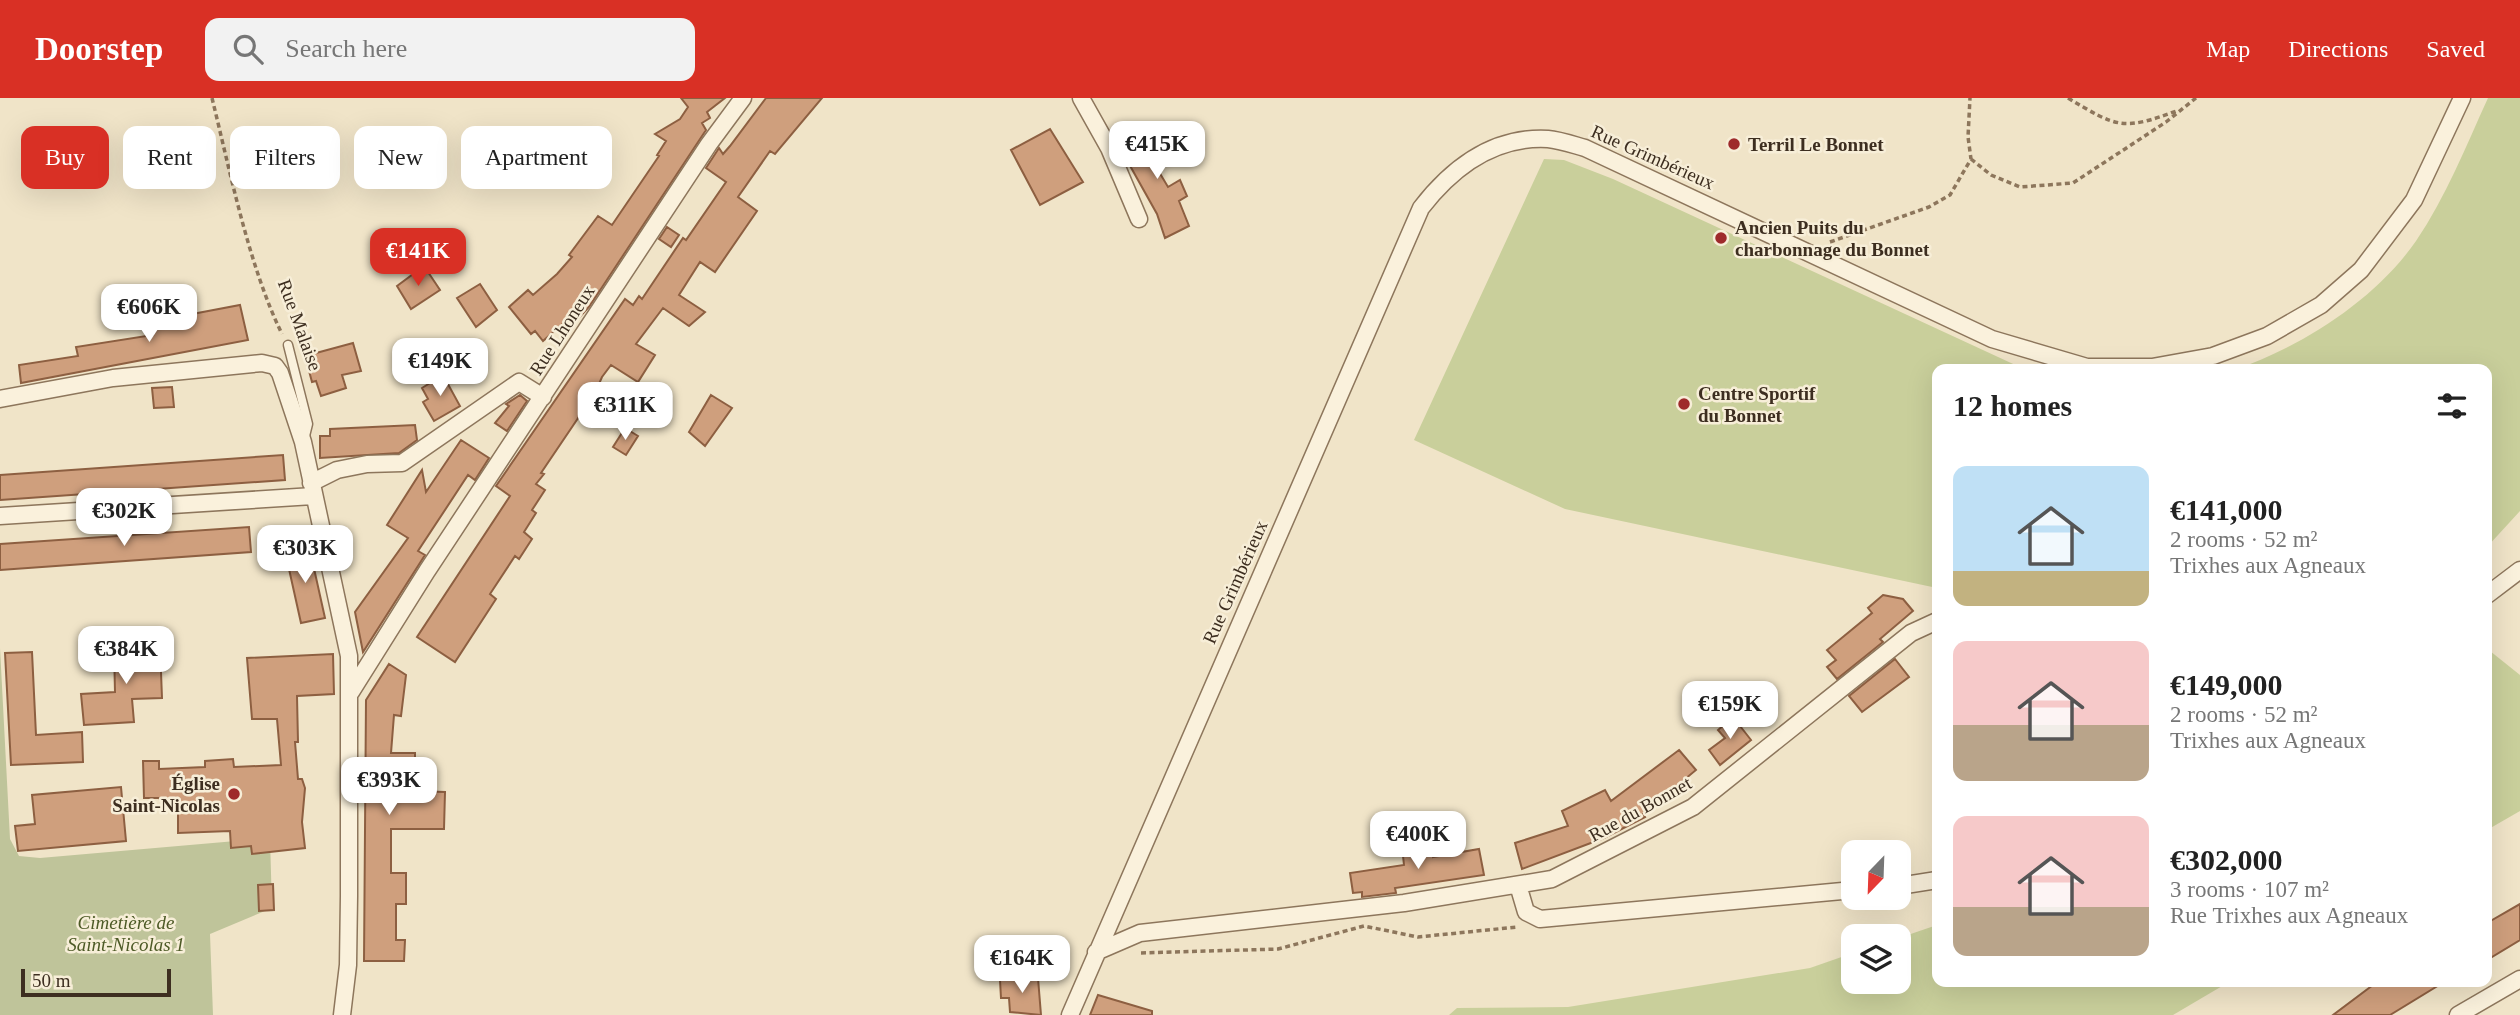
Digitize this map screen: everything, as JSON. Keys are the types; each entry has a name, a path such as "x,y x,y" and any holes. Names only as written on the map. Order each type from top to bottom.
{"street":[{"name":"Rue Lhoneux","path":"351,692 427,571 709,144 743,98"},
{"path":"1082,98 1109,148 1139,219"},
{"name":"Rue Grimbérieux","path":"2170,364 2224,352 2267,335 2322,304 2361,270 2414,200 2462,98"},
{"name":"Rue Grimbérieux","path":"1096,952 1421,208 1440,183 1467,160 1508,144 1548,139 1586,148 1992,339 2077,364"},
{"path":"0,399 113,377 270,363 280,373 296,428 303,442"},
{"path":"0,516 312,489 337,470 367,464 402,463 519,382 544,397"},
{"name":"Rue Malaise","path":"303,442 349,656 351,692 348,965 342,1015"},
{"path":"2492,591 2520,570"},
{"name":"Rue du Bonnet","path":"1096,952 1140,933 1362,908 1552,878 1693,807 1911,633 1932,623"},
{"path":"1911,884 1932,881"},
{"path":"1518,885 1526,912 1531,917 1551,918 1841,891"},
{"path":"1070,1015 1096,952"},
{"path":"2458,1015 2520,979"}],"lane":[{"name":"Rue Malaise","path":"288,345 308,424 303,442"}],"path":[{"name":"Rue Malaise","path":"212,98 225,156 269,307 288,345"},
{"path":"1823,243 1833,242 1930,207 1950,195 1970,159 1970,98"},
{"path":"2068,98 2108,122 2141,124 2182,109"},
{"path":"1970,159 1991,175 2020,187 2073,184 2196,98"},
{"path":"1131,952 1172,954 1278,949 1364,926 1408,937 1428,937 1524,926 1531,917"}],"green space":[{"path":"2488,98 2520,98 2520,511 2492,542 2492,364 2248,364 2312,334 2380,283 2416,241 2455,171"},
{"name":"Centre Sportif du Bonnet","path":"1544,159 1564,160 1613,179 2013,364 1932,364 1932,587 1565,509 1414,440"},
{"name":"Cimetière de Saint-Nicolas 1","path":"0,648 10,839 19,856 40,858 270,838 272,908 210,934 213,1015 0,1015"},
{"path":"2492,653 2520,675 2520,811 2492,827"},
{"path":"1932,927 1932,987 2221,987 2173,1015 1449,1015 1457,1008 1568,1007 1810,968 1841,957 1841,994 1911,994 1911,934"}],"building":[{"path":"681,98 725,98 707,112 710,118 702,123 706,130 589,307 574,323 569,318 543,341 535,331 531,334 509,307 528,290 533,295 557,274 572,257 569,255 598,216 612,225 659,156 657,155 666,141 655,134 680,119 688,107"},
{"path":"766,98 822,98 775,154 770,151 738,197 757,211 715,272 700,262 679,295 705,312 689,326 663,308 636,344 655,355 638,382 611,365 602,377 595,393 536,484 545,490 532,510 536,513 524,532 532,539 519,559 515,556 490,594 496,599 455,662 417,637 510,496 496,486 625,299 633,305 639,296 642,299 683,238 686,240 726,182 706,168 719,148 723,154 730,146"},
{"path":"1050,129 1083,182 1040,205 1011,150"},
{"path":"1143,132 1151,142 1165,135 1173,148 1152,160 1168,187 1180,180 1187,196 1179,201 1189,226 1165,238 1157,214 1119,146"},
{"path":"667,227 679,235 671,247 659,239"},
{"path":"424,266 440,290 411,309 397,286"},
{"path":"480,284 497,310 476,327 457,298"},
{"path":"240,305 248,340 21,383 19,365 78,356 76,347 153,335 150,322"},
{"path":"353,343 361,371 342,375 346,388 321,396 316,381 312,382 305,356"},
{"path":"443,375 460,406 434,421 423,402 428,399 422,388"},
{"path":"172,387 174,407 154,408 152,388"},
{"path":"520,395 527,401 507,431 495,423 509,406 506,404"},
{"path":"711,395 732,408 705,446 689,432"},
{"path":"415,425 417,440 399,453 320,458 320,436 330,436 330,429"},
{"path":"625,428 638,436 626,455 613,447"},
{"path":"461,440 489,458 475,480 468,475 418,551 425,555 363,652 355,612 408,538 387,525 422,470 426,492"},
{"path":"283,455 285,480 0,500 0,475"},
{"path":"249,527 251,552 0,570 0,544"},
{"path":"309,546 325,618 301,623 285,551"},
{"path":"1883,595 1903,599 1913,611 1880,639 1883,642 1837,679 1827,667 1836,660 1827,650 1872,613 1868,608"},
{"path":"160,646 162,698 132,699 134,722 84,725 81,694 115,692 114,648"},
{"path":"32,652 36,735 82,732 83,762 11,765 5,653"},
{"path":"333,654 334,694 297,696 298,742 295,742 298,779 302,779 305,788 302,822 305,848 252,854 251,846 231,848 230,831 178,833 178,812 171,812 159,798 144,798 143,761 159,761 159,769 205,767 205,761 233,759 234,767 281,765 277,719 252,719 247,658"},
{"path":"1895,659 1909,677 1862,712 1849,696"},
{"path":"389,664 406,675 401,716 394,715 391,753 415,753 415,791 445,792 444,829 391,829 391,873 406,873 406,904 396,904 396,940 405,940 404,961 364,961 366,700"},
{"path":"1733,717 1751,740 1720,765 1709,750 1725,738 1718,730"},
{"path":"1679,750 1696,770 1643,814 1645,817 1604,838 1522,869 1515,843 1568,826 1562,811 1605,790 1611,801"},
{"path":"121,787 126,841 18,851 15,826 35,824 32,795"},
{"path":"1431,844 1433,857 1479,849 1484,875 1395,888 1396,893 1362,897 1362,892 1353,893 1350,873 1404,865 1402,847"},
{"path":"273,884 274,910 259,911 258,885"},
{"path":"2520,904 2520,940 2492,957 2492,920"},
{"path":"1038,978 1041,1015 1010,1012 1009,998 1001,998 1000,980"},
{"path":"2370,987 2436,987 2390,1015 2333,1015"},
{"path":"1098,995 1152,1011 1152,1015 1090,1015"}],"place":[{"name":"Terril Le Bonnet","path":"1734,144"},
{"name":"Ancien Puits du charbonnage du Bonnet","path":"1721,238"},
{"name":"Centre Sportif du Bonnet","path":"1684,404"},
{"name":"Église Saint-Nicolas","path":"234,794"}]}
